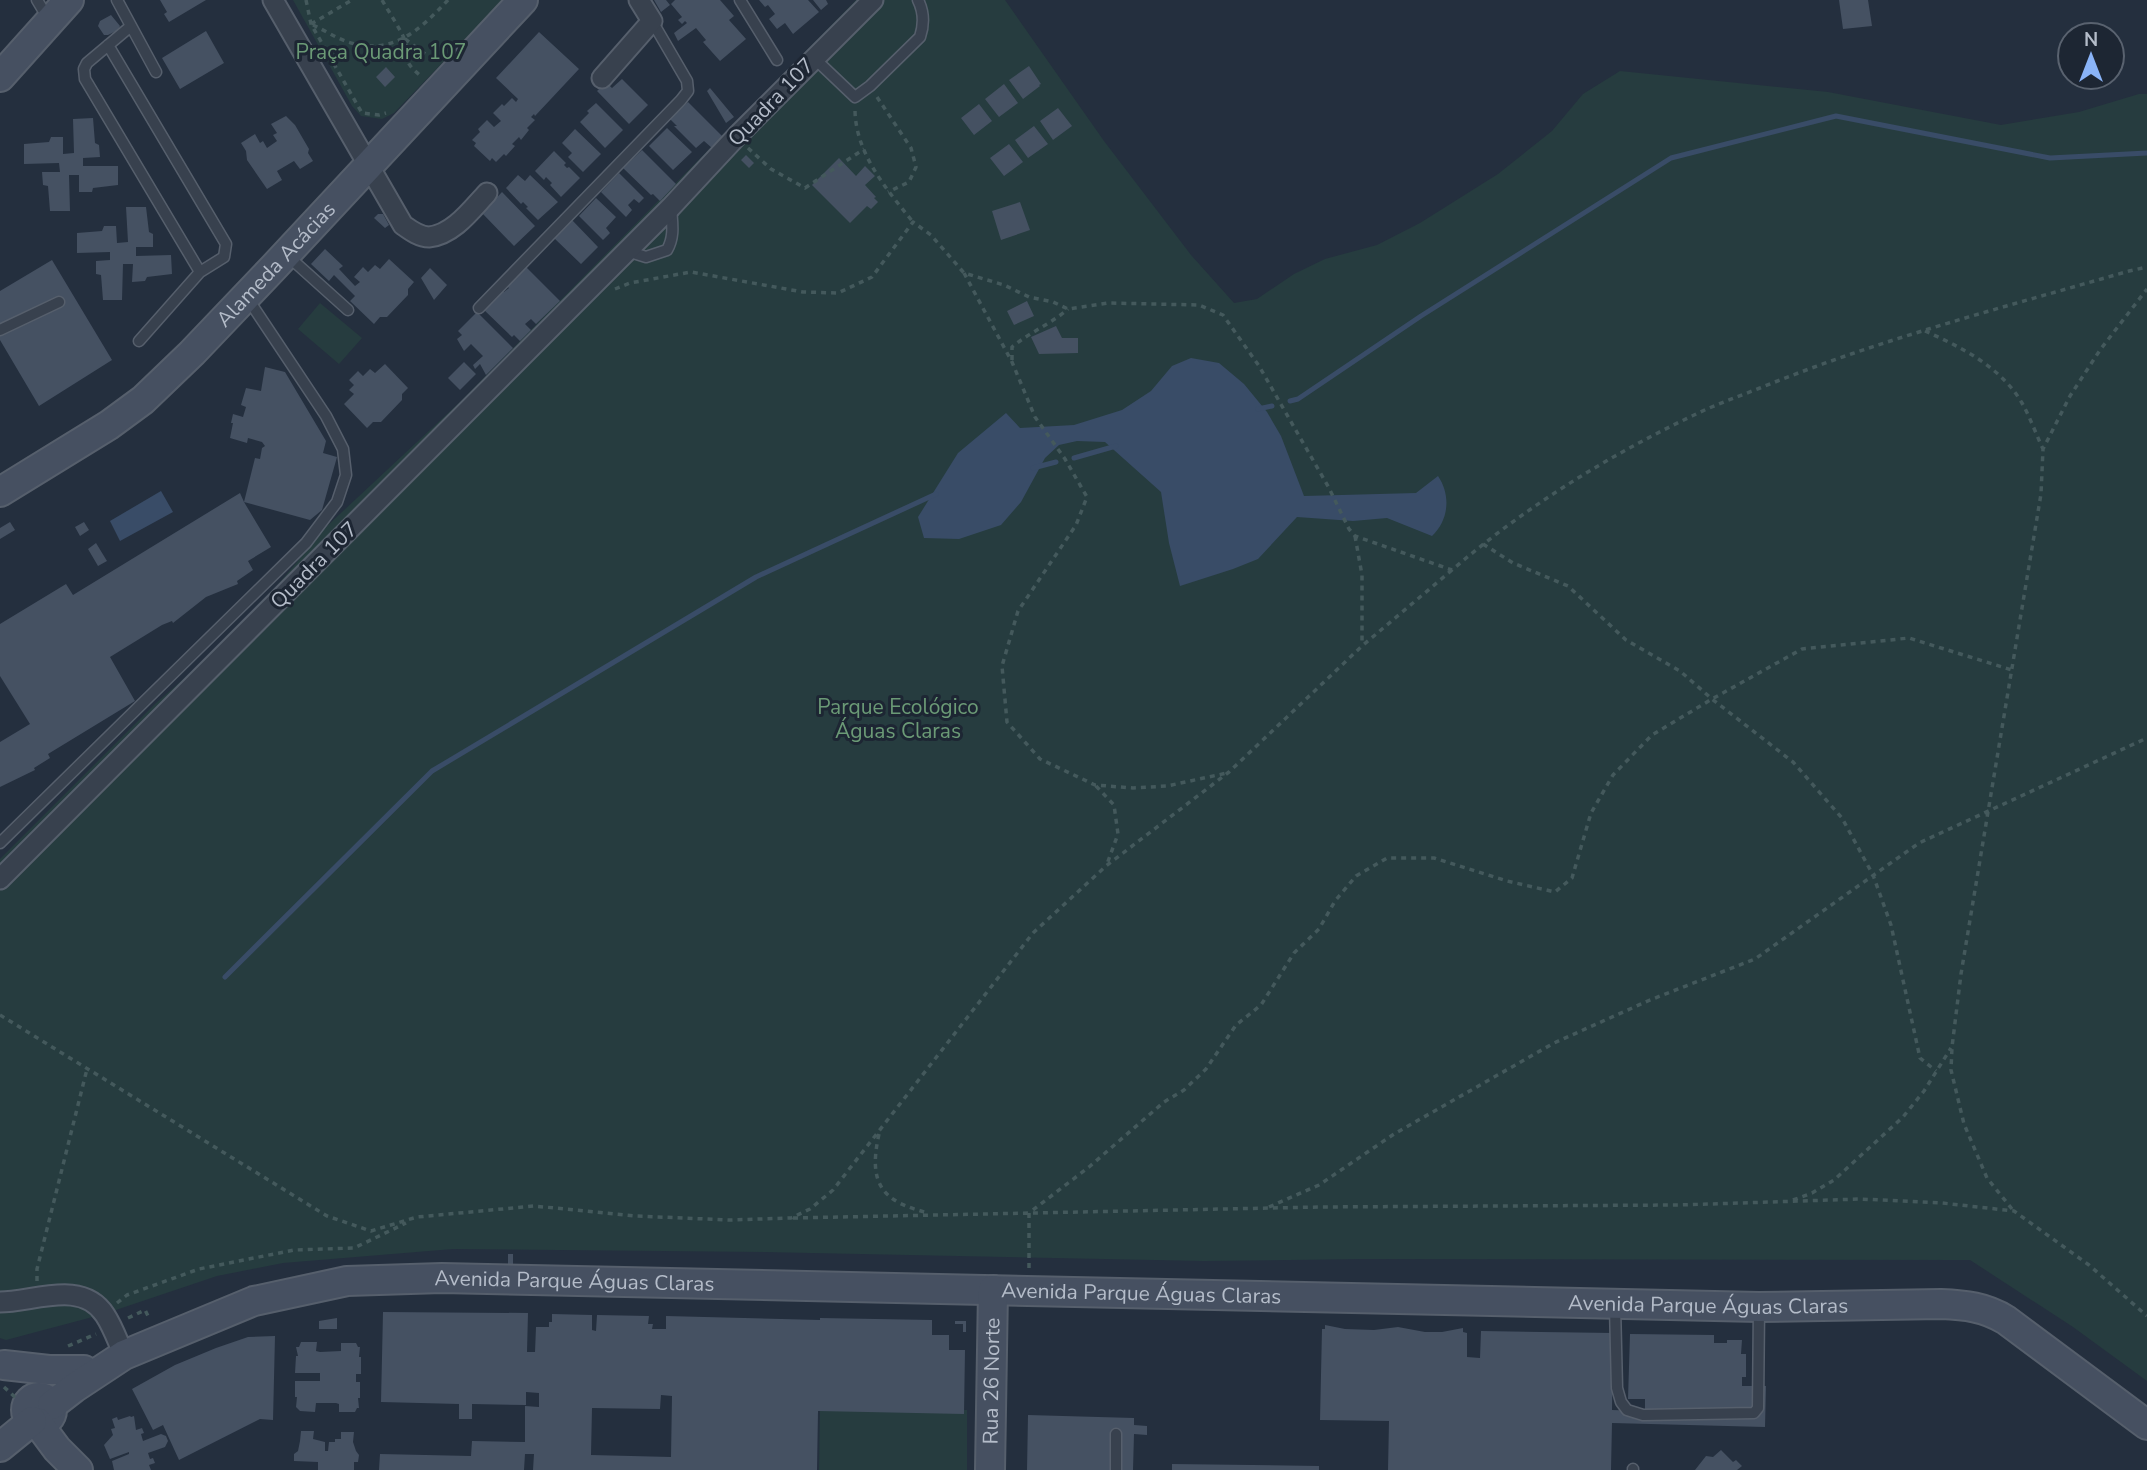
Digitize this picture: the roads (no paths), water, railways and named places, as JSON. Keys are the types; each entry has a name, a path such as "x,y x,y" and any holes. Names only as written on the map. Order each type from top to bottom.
{"street":[{"path":"0,77 43,10 69,0"},
{"path":"273,0 403,225 415,234 428,237 457,224 487,193"},
{"name":"Alameda Acácias","path":"0,492 109,425 144,400 286,254 523,0"},
{"path":"602,78 652,21 639,0"},
{"name":"Quadra 107","path":"0,879 671,207 737,136 873,0"},
{"name":"Avenida Parque Águas Claras","path":"0,1447 35,1410 118,1359 254,1301 347,1281 442,1278 1759,1307 1941,1304 1970,1306 1993,1312 2147,1425"},
{"name":"Rua 26 Norte","path":"990,1470 993,1290"},
{"path":"0,1302 16,1302 57,1294 75,1296 95,1305 107,1320 118,1359"},
{"name":"Avenida Parque Águas Claras","path":"0,1439 84,1370 118,1359"},
{"path":"1,1371 84,1370"},
{"path":"1,1371 35,1410 57,1449 71,1463"}],"lane":[{"path":"117,0 156,72"},
{"path":"740,0 777,60"},
{"path":"814,58 855,97 920,37 923,28 918,0"},
{"path":"479,308 688,90 687,81 652,21"},
{"path":"131,26 87,63 84,69 85,79 200,272"},
{"path":"108,45 226,244 224,257 200,272 139,341"},
{"path":"627,251 646,257 667,250 672,242 671,207"},
{"path":"286,254 348,310"},
{"path":"0,843 306,543 337,502 346,475 342,449 326,416 246,296"},
{"path":"0,330 59,302"},
{"path":"1615,1304 1618,1396 1627,1410 1643,1415 1754,1413 1758,1408 1759,1307"},
{"path":"1116,1434 1116,1470"}],"water":[{"path":"1191,358 1219,363 1244,384 1267,412 1281,436 1304,496 1416,493 1438,476 1445,491 1446,507 1438,530 1432,536 1387,518 1353,521 1297,517 1258,559 1180,586 1169,543 1161,492 1105,442 1077,441 1059,445 1045,458 1021,502 1001,525 959,539 924,538 918,517 958,453 1006,413 1020,428 1074,425 1122,410 1151,391 1172,366"},
{"path":"161,491 173,512 120,541 110,521"}],"waterway":[{"path":"1290,401 1298,399 1421,316 1671,158 1836,116 2050,158 2147,153"},
{"path":"1258,409 1272,406"},
{"path":"1074,458 1116,446"},
{"path":"1033,468 1056,462"},
{"path":"225,977 432,771 756,577 936,494"}],"park label":[{"name":"Praça Quadra 107","path":"381,52"},
{"name":"Parque Ecológico Águas Claras","path":"898,719"}]}
